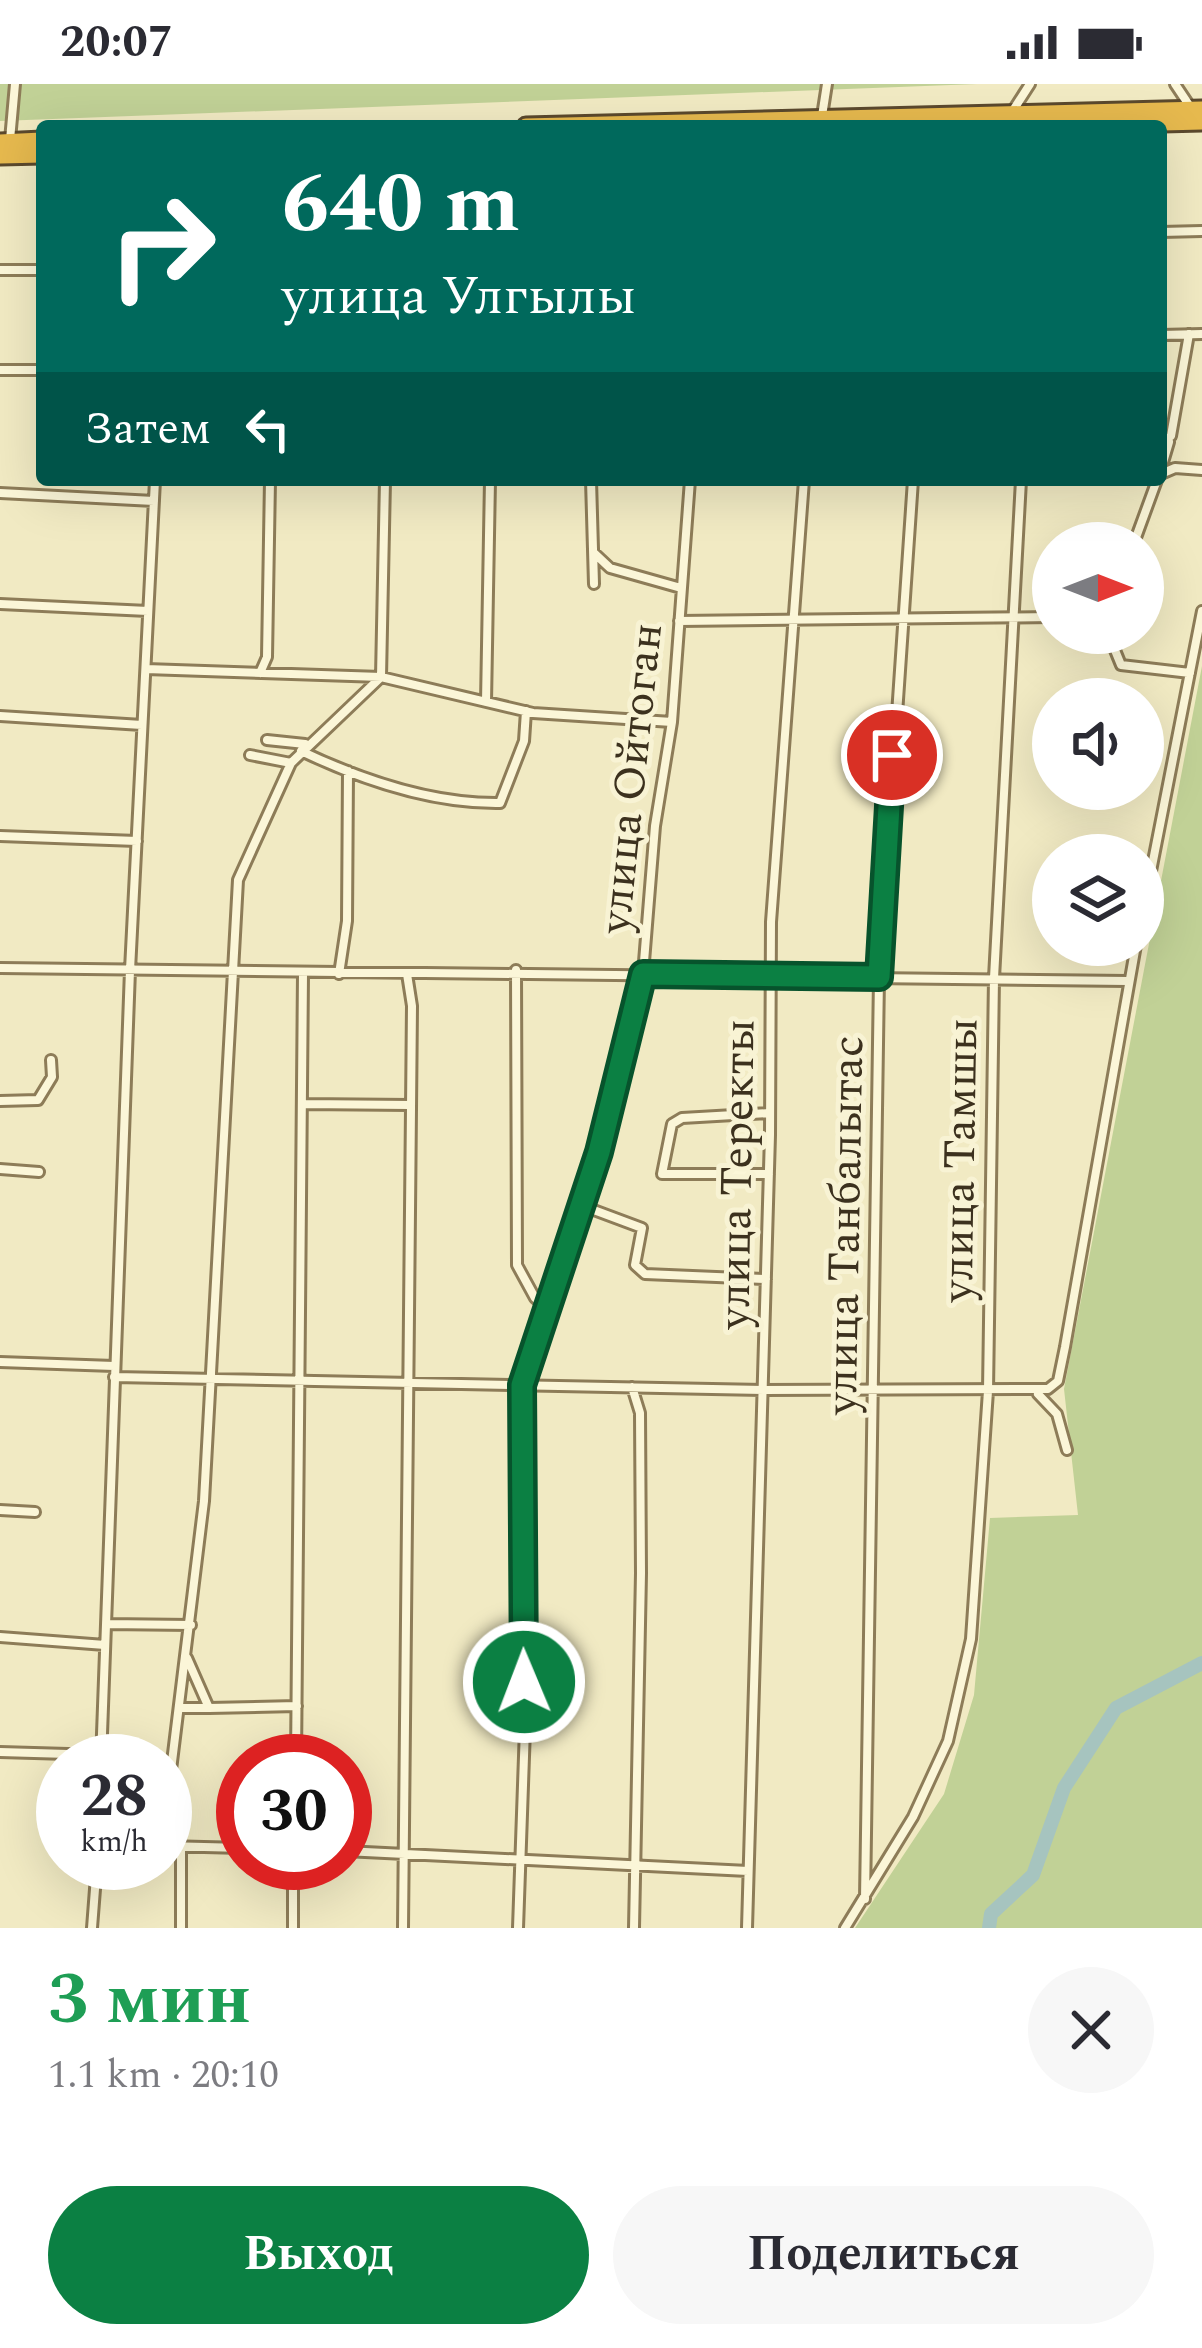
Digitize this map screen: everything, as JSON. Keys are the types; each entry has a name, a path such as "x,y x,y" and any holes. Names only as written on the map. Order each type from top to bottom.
{"highway":[{"path":"800,120 1011,113 1199,114"},
{"path":"1122,120 1199,114"},
{"path":"5,141 36,140"},
{"path":"0,156 36,155"}],"street":[{"path":"5,141 15,84"},
{"path":"822,117 827,84"},
{"path":"1011,113 1030,84"},
{"path":"1175,84 1199,114"},
{"path":"1167,232 1202,231"},
{"path":"0,270 36,270"},
{"path":"1167,433 1190,334"},
{"path":"1167,335 1202,334"},
{"path":"0,370 36,370"},
{"path":"1167,471 1202,470"},
{"path":"103,1734 130,970 155,486"},
{"path":"260,673 267,657 270,486"},
{"path":"176,1734 191,1625 210,1377 238,880 291,763 381,677 385,486"},
{"path":"486,702 490,486"},
{"path":"591,486 594,584"},
{"name":"улица Ойтоган","path":"518,1928 525,1728 522,1385 583,1207 628,1049 643,974 655,826 672,722 689,486"},
{"name":"улица Теректы","path":"747,1928 769,1174 770,922 803,486"},
{"name":"улица Танбалытас","path":"865,1900 879,977 912,486"},
{"name":"улица Тамшы","path":"845,1928 907,1828 948,1741 971,1639 988,1391 986,1246 994,978 1010,617 1021,486"},
{"path":"1142,522 1155,486"},
{"path":"0,493 154,501"},
{"path":"593,552 599,564 681,588"},
{"path":"0,604 149,611"},
{"path":"1158,834 1202,611"},
{"path":"679,621 1032,616"},
{"path":"1117,654 1121,664 1190,673"},
{"path":"146,670 381,677 526,712 672,722"},
{"path":"267,740 304,747 348,771 427,795 500,802 524,741 526,712"},
{"path":"0,716 143,725"},
{"path":"250,755 291,763"},
{"path":"339,974 347,921 348,771"},
{"path":"0,836 136,841"},
{"path":"114,1377 1037,1393 1058,1381 1131,966"},
{"path":"0,968 303,974 516,970 1128,981"},
{"path":"516,970 517,1265 535,1298 549,1310"},
{"path":"296,1734 303,974"},
{"path":"403,1928 407,974"},
{"path":"0,1101 38,1100 52,1077 51,1060"},
{"path":"302,1104 410,1105"},
{"path":"769,1174 662,1174 672,1124 682,1118 770,1113"},
{"path":"0,1168 39,1172"},
{"path":"583,1207 642,1228 635,1265 645,1274 766,1279"},
{"path":"0,1362 114,1366"},
{"path":"632,1387 640,1413 641,1467 634,1928"},
{"path":"1037,1393 1057,1414 1067,1450"},
{"path":"0,1510 35,1512"},
{"path":"106,1624 191,1625"},
{"path":"0,1637 105,1646"},
{"path":"186,1657 209,1708"},
{"path":"180,1708 297,1706"},
{"path":"0,1752 36,1754"},
{"path":"372,1851 748,1871"},
{"path":"92,1928 96,1890"},
{"path":"182,1890 182,1928"},
{"path":"293,1890 293,1928"}],"green space":[{"path":"0,84 977,84 0,121"},
{"path":"1202,666 1202,1928 855,1928 944,1794 974,1695 990,1518 1078,1515 1064,1389 1145,966 1164,966 1164,865"}],"waterway":[{"path":"989,1928 991,1914 1033,1875 1064,1788 1116,1708 1202,1663"}],"route":[{"path":"524,1682 522,1385 599,1152 643,974 879,977 892,755"}]}
